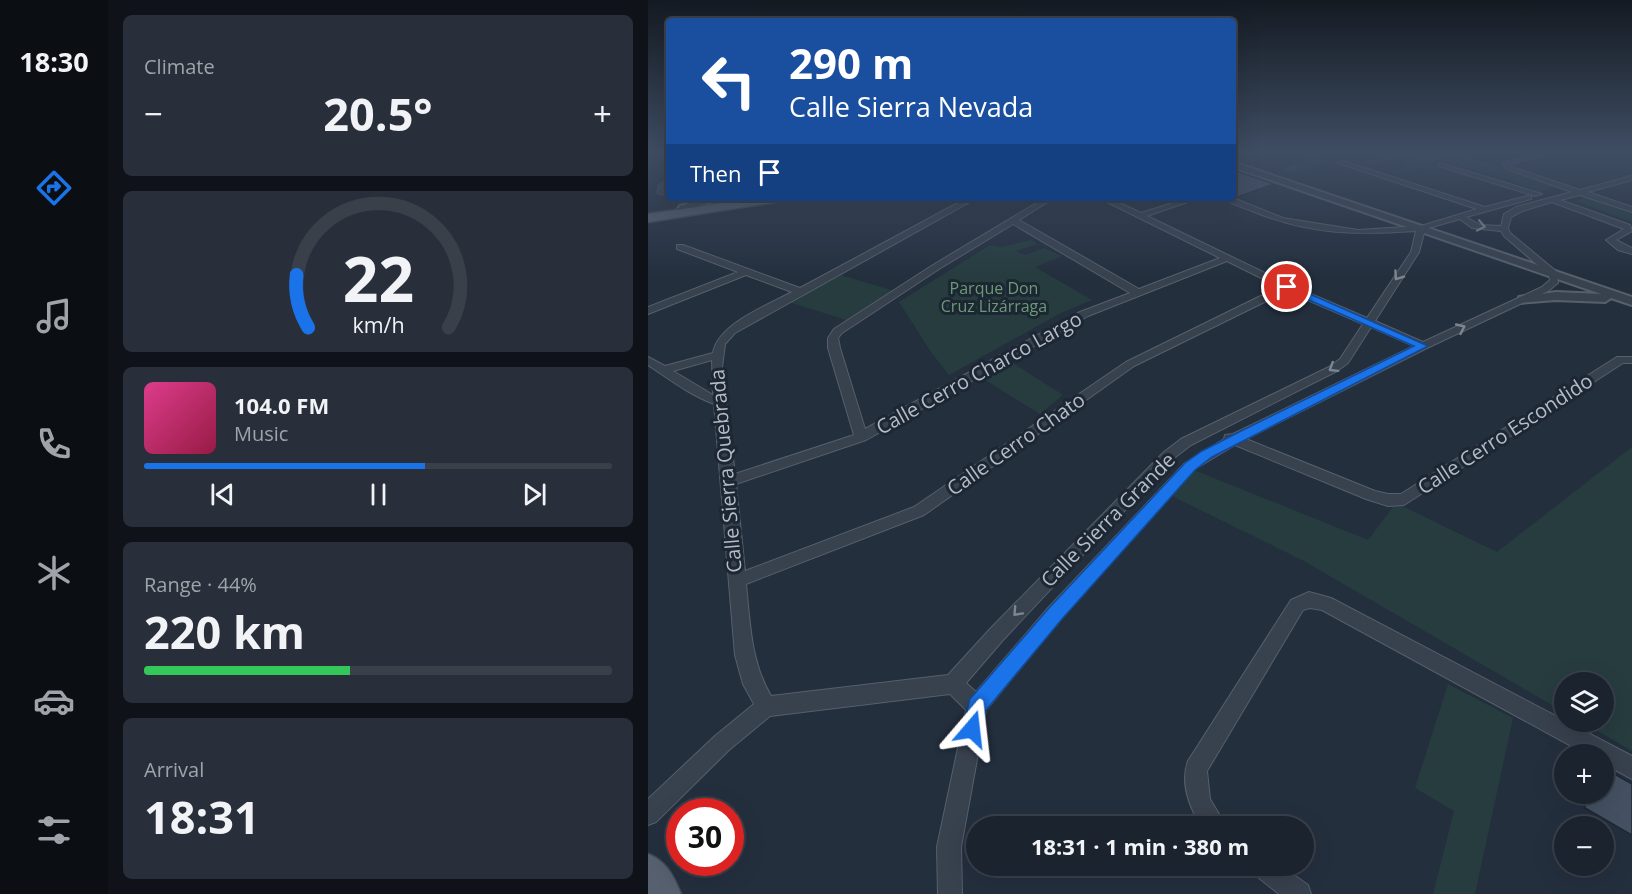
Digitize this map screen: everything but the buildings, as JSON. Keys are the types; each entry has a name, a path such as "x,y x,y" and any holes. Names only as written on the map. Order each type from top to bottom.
{"main road":[{"path":"648,218 724,201"},
{"path":"648,213 757,201"},
{"path":"648,873 662,894"}],"street":[{"path":"1322,193 1632,293"},
{"path":"1332,193 1632,302"},
{"path":"1434,193 1507,216"},
{"path":"1534,193 1538,194"},
{"path":"1234,201 1281,220 1358,232 1426,226 1543,193"},
{"path":"1554,273 1513,242 1504,228 1507,216 1519,209 1578,193"},
{"path":"1582,193 1632,210"},
{"path":"1553,200 1627,227 1629,230 1610,240 1621,248 1632,251"},
{"path":"682,210 707,201"},
{"name":"Calle Sierra Quebrada","path":"766,707 753,684 744,655 729,481 718,401 716,367 720,344 731,331 798,291 967,201"},
{"path":"861,437 833,338 849,322 1045,201"},
{"path":"1108,201 1287,287 1423,346"},
{"path":"1141,216 1186,201"},
{"path":"1461,216 1465,222 1477,227 1504,228"},
{"path":"1013,220 1138,293"},
{"name":"Calle Sierra Grande","path":"953,684 1005,626 1169,455 1186,442 1333,369 1344,361 1415,252 1426,226"},
{"path":"680,247 798,291"},
{"name":"Calle Cerro Charco Largo","path":"729,481 861,437 1084,314 1228,258"},
{"path":"648,311 745,272"},
{"name":"Calle Sierra Grande","path":"977,706 1055,613 1190,466 1207,454 1423,346 1523,300 1555,280 1554,273"},
{"name":"Calle Cerro Chato","path":"736,581 919,511 1130,363 1287,287"},
{"path":"1523,300 1556,296 1585,296 1632,302"},
{"path":"662,370 717,355"},
{"name":"Calle Cerro Escondido","path":"1212,430 1371,495 1388,500 1404,499 1621,359 1630,360"},
{"path":"648,360 702,395 718,401"},
{"path":"1207,816 1201,809 1196,786 1196,769 1297,605 1309,600 1324,603 1632,768"},
{"path":"648,814 722,743 766,707 953,684 977,706 950,847 950,894"},
{"path":"1275,876 1299,894"}],"green space":[{"path":"1586,197 1632,212 1632,222 1576,201"},
{"name":"Parque Don Cruz Lizárraga","path":"1031,240 1037,244 1016,251 1025,255 1044,248 1062,256 1035,267 1092,300 1061,313 949,375 931,352 899,302 990,245 1002,247"},
{"path":"841,275 894,291 846,320 789,302"},
{"path":"1013,363 1063,395 1040,414 985,380"},
{"path":"1632,447 1632,751 1599,732 1614,732 1614,672 1554,672 1554,706 1304,561 1166,493 1189,468 1368,540 1396,503 1497,552"},
{"path":"1448,684 1513,718 1475,894 1433,894 1454,811 1415,788"}],"route":[{"path":"972,729 977,706 1025,652 1055,613 1190,466 1207,454 1423,346 1287,287"}]}
